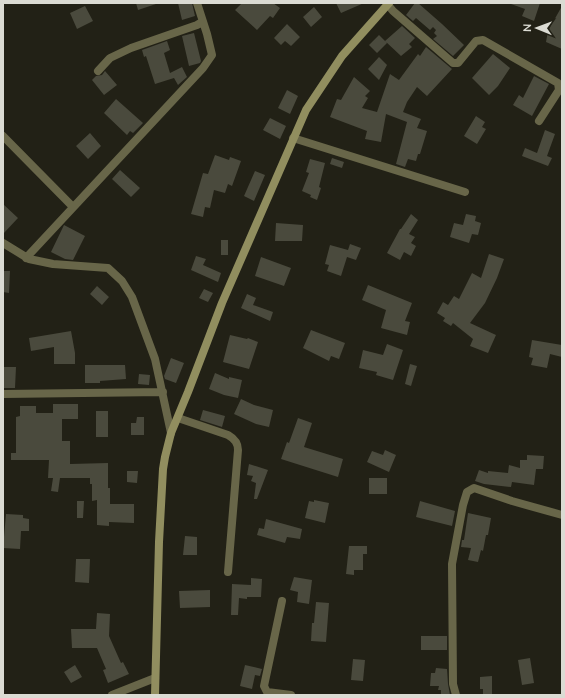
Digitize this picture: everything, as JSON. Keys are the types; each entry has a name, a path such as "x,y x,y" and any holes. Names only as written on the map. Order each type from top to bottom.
{"street":[{"path":"26,258 203,68 212,55 197,3"},
{"path":"155,695 159,542 163,469 171,433 222,304 293,138 306,110 329,74 342,56 389,4 393,11 453,63 458,63 476,41 483,40 558,83 559,90 539,121"},
{"path":"98,71 110,58 130,48 202,22"},
{"path":"3,136 73,207"},
{"path":"293,138 465,192"},
{"path":"3,243 26,258 53,264 108,268 122,281 132,297 155,359 171,433"},
{"path":"3,394 163,392"},
{"path":"178,418 228,435 238,443 228,572"},
{"path":"456,695 453,684 452,564 463,505 467,492 474,488 512,501 562,515"},
{"path":"282,601 264,686 266,692 291,695"},
{"path":"112,695 155,678"}],"building":[{"path":"136,3 156,3 156,4 138,10"},
{"path":"178,3 192,3 195,16 182,20"},
{"path":"242,3 273,3 280,8 273,18 270,16 257,30 235,10"},
{"path":"336,3 364,3 341,13"},
{"path":"415,3 418,3 464,45 453,56 433,39 437,36 434,33 436,30 433,27 430,30 416,18 413,21 406,15"},
{"path":"511,3 540,3 534,21 522,16 525,9"},
{"path":"85,6 93,21 77,29 70,13"},
{"path":"562,6 562,49 546,42 548,31"},
{"path":"314,7 322,17 311,27 303,17"},
{"path":"287,24 300,37 291,46 285,41 281,45 274,38"},
{"path":"402,26 415,38 409,44 412,47 401,56 385,41"},
{"path":"194,33 201,61 200,63 189,66 182,36"},
{"path":"379,35 387,43 377,53 369,45"},
{"path":"167,41 170,50 164,53 170,73 182,67 187,77 178,85 174,78 155,84 146,56 144,57 142,50"},
{"path":"426,47 452,69 427,96 417,87 407,102 403,112 421,119 417,128 427,131 420,154 418,154 416,161 408,159 405,167 396,164 407,122 386,114 381,142 365,139 367,131 330,117 337,99 341,100 354,77 370,91 365,96 368,98 362,108 377,112 390,74 399,80 418,54 420,56"},
{"path":"493,54 510,68 498,86 489,95 472,78"},
{"path":"379,57 387,65 379,80 368,69"},
{"path":"105,71 117,85 104,95 92,80 96,76 102,75"},
{"path":"534,76 549,84 532,116 513,105 519,95 523,98"},
{"path":"287,90 298,96 290,114 278,108"},
{"path":"116,99 143,123 133,133 130,131 127,135 104,113"},
{"path":"476,116 485,122 482,127 486,129 477,144 464,136"},
{"path":"270,118 286,126 280,139 263,130"},
{"path":"545,130 555,134 547,156 552,158 548,166 522,156 525,148 537,153"},
{"path":"90,133 101,146 88,159 76,146"},
{"path":"215,155 229,160 230,157 241,161 232,186 228,184 225,193 214,190 210,208 205,207 203,217 191,214 203,173 208,174"},
{"path":"332,158 344,162 342,168 330,164"},
{"path":"310,159 325,163 319,187 321,188 317,200 310,197 311,195 302,191 309,173 306,172"},
{"path":"120,170 140,188 131,197 112,179"},
{"path":"255,171 265,175 254,201 244,196"},
{"path":"3,204 18,218 3,234"},
{"path":"411,214 418,220 409,234 415,237 411,243 416,246 411,256 404,252 400,260 387,253 400,229"},
{"path":"466,214 476,216 475,221 481,223 478,235 472,234 469,243 450,237 454,223 463,225"},
{"path":"276,223 303,225 302,241 275,241"},
{"path":"64,225 85,236 73,260 65,259 51,252"},
{"path":"221,240 228,240 228,255 221,255"},
{"path":"350,244 361,248 356,260 347,257 341,276 327,271 329,265 325,264 330,245 348,250"},
{"path":"489,254 504,259 485,303 470,323 496,335 488,353 470,346 473,339 453,323 451,326 443,321 445,318 437,313 443,302 448,305 454,296 459,299 472,273 481,278"},
{"path":"196,256 206,259 203,265 221,273 218,282 191,270"},
{"path":"261,257 291,268 284,286 255,276"},
{"path":"3,271 10,271 9,293 3,292"},
{"path":"368,285 412,303 405,321 410,322 407,335 381,328 386,310 362,300"},
{"path":"97,286 109,297 102,305 90,294"},
{"path":"204,289 213,293 208,302 199,298"},
{"path":"247,294 256,298 253,305 273,312 270,321 241,308"},
{"path":"311,330 345,343 339,359 331,356 329,361 303,348"},
{"path":"71,331 75,353 75,364 54,364 54,347 31,351 29,338"},
{"path":"230,335 248,338 258,342 249,369 223,362"},
{"path":"532,340 562,345 562,357 550,354 547,368 531,365 533,358 529,357"},
{"path":"387,344 403,350 393,380 376,375 377,372 359,368 363,350 383,355"},
{"path":"171,358 184,363 176,383 165,379 164,376"},
{"path":"410,364 417,366 411,386 405,384"},
{"path":"85,365 125,365 126,379 100,381 100,383 85,383"},
{"path":"3,367 16,367 15,388 3,388"},
{"path":"215,373 229,379 229,377 242,380 238,398 224,395 209,389"},
{"path":"139,374 150,375 149,385 138,384"},
{"path":"241,399 254,405 273,410 269,427 256,424 234,414"},
{"path":"53,404 78,404 78,419 62,419 62,441 70,441 70,464 108,463 108,488 110,488 110,504 134,504 134,523 109,522 109,526 97,525 97,500 92,501 92,484 90,484 90,478 60,478 58,492 51,491 53,478 48,478 49,460 11,460 11,453 16,453 16,417 20,416 20,406 36,406 36,413 53,413"},
{"path":"203,410 225,416 222,427 200,420"},
{"path":"96,411 108,411 108,437 96,437"},
{"path":"137,417 144,417 144,435 131,435 131,423 136,423"},
{"path":"298,418 312,423 304,447 343,459 338,477 281,459 287,442 289,443"},
{"path":"385,450 396,455 389,472 367,462 372,451 383,455"},
{"path":"527,455 544,456 543,469 536,469 534,485 512,482 511,487 484,484 475,481 479,470 488,473 488,471 508,473 509,465 520,468 520,460 527,460"},
{"path":"249,464 268,470 257,499 254,499 256,483 251,481 253,476 247,475"},
{"path":"127,471 138,471 137,483 127,482"},
{"path":"369,478 387,478 387,494 369,494"},
{"path":"314,500 329,503 325,523 305,518 309,501 314,502"},
{"path":"77,501 84,501 83,518 77,518"},
{"path":"420,501 455,511 452,526 416,517"},
{"path":"468,513 491,518 488,535 486,535 483,551 481,550 478,562 468,560 471,548 461,547 462,540 464,540"},
{"path":"6,514 23,515 23,518 29,519 29,531 21,531 20,549 3,548"},
{"path":"266,519 302,529 300,539 287,537 285,543 257,535 259,528 264,529"},
{"path":"185,536 197,537 197,555 183,555"},
{"path":"349,546 367,546 367,554 363,554 363,570 354,570 354,575 346,574"},
{"path":"76,559 90,559 89,583 75,582"},
{"path":"294,577 312,580 309,604 297,602 298,592 290,590"},
{"path":"251,578 262,579 261,597 247,597 247,599 239,598 238,615 231,615 232,584 251,585"},
{"path":"210,590 210,607 180,608 179,591"},
{"path":"316,602 329,603 326,642 311,641 312,623 314,623"},
{"path":"97,613 110,614 109,636 121,663 123,662 129,674 108,683 103,670 106,669 97,648 72,648 71,629 96,629"},
{"path":"421,636 447,636 447,650 421,650"},
{"path":"530,658 534,683 522,685 518,660"},
{"path":"353,659 365,660 363,681 351,680"},
{"path":"75,665 82,677 71,683 64,672"},
{"path":"245,665 262,669 260,676 255,675 252,689 240,686"},
{"path":"436,668 447,669 450,695 441,695 441,690 438,690 439,686 430,686 431,673 435,673"},
{"path":"492,676 492,695 483,695 483,689 480,689 480,677"}]}
